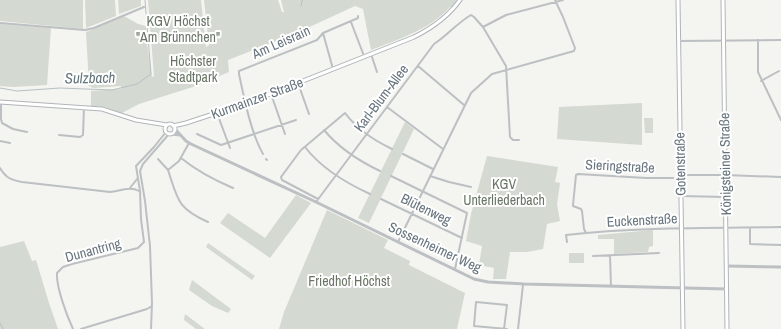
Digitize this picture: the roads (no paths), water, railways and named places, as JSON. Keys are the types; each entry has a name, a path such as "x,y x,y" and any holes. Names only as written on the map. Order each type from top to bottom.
{"main road":[{"name":"Kurmainzer Straße","path":"174,128 181,124 245,104 271,94 428,30 446,16 460,0"},
{"name":"Gotenstraße","path":"678,0 683,329"},
{"name":"Königsteiner Straße","path":"723,0 727,329"},
{"path":"0,102 84,107 106,110 136,120 161,124 168,131"},
{"path":"168,131 174,128"},
{"path":"168,131 174,128"}],"street":[{"path":"519,140 513,140 510,137 507,69 484,27 506,15 563,0"},
{"path":"398,242 471,92 492,74 574,51 575,48 566,24 555,1"},
{"path":"0,23 85,30 94,28 144,7"},
{"name":"Karl-Blum-Allee","path":"317,200 434,44 444,38 471,15 484,27"},
{"name":"Am Leisrain","path":"245,104 238,74 239,71 317,40 322,33 351,22 358,18 358,16"},
{"path":"351,22 364,57"},
{"path":"322,33 333,69"},
{"path":"758,40 758,72 781,120"},
{"path":"679,41 781,40"},
{"path":"371,54 377,72"},
{"path":"418,66 464,105"},
{"path":"761,81 780,71"},
{"path":"298,83 309,114"},
{"path":"271,94 285,134"},
{"path":"0,102 2,123 13,129 27,132"},
{"path":"245,104 258,144 264,154"},
{"path":"59,135 80,137 83,135 84,107"},
{"path":"387,107 444,149"},
{"path":"217,113 230,148"},
{"path":"370,194 348,184 313,157 305,147 345,113 354,125 375,140 392,149"},
{"path":"197,134 220,144 296,120"},
{"path":"151,329 152,306 150,243 140,173 143,164 168,131 180,134 179,128 181,124"},
{"name":"Sossenheimer Weg","path":"174,128 189,143 292,191 317,200"},
{"path":"324,130 332,140 363,163 380,171"},
{"path":"0,141 10,143"},
{"path":"168,170 182,158 189,143"},
{"name":"Sossenheimer Weg","path":"305,147 281,177 282,180 296,186 317,200 398,242 474,279 488,282 524,284 727,289"},
{"path":"150,243 144,242 140,191 136,168 142,158 153,151"},
{"path":"403,154 433,169"},
{"path":"142,158 147,160"},
{"path":"182,158 209,177 233,188"},
{"path":"158,159 168,170 176,195 184,208 189,213 208,222"},
{"path":"139,162 143,164"},
{"path":"0,168 7,178 22,182 110,192 130,188 140,191"},
{"name":"Sieringstraße","path":"586,233 584,229 582,211 581,209 573,206 576,175 578,174 646,178 726,175 781,177"},
{"path":"391,176 467,213 455,269"},
{"path":"430,176 471,187"},
{"path":"130,188 137,179"},
{"path":"292,191 296,186"},
{"path":"680,196 726,196"},
{"name":"Blütenweg","path":"381,199 462,238"},
{"name":"Euckenstraße","path":"567,242 566,235 586,233 681,228 781,227"},
{"path":"750,228 750,244 781,245"},
{"path":"142,231 146,233 148,230"},
{"name":"Dunantring","path":"73,329 67,314 57,278 57,273 59,270 72,264 139,248 144,242"},
{"path":"592,256 659,253"},
{"path":"610,256 611,286"},
{"path":"727,266 781,267"},
{"path":"518,329 524,284"},
{"path":"476,302 507,305 506,329 474,326 476,302"},
{"path":"81,329 147,309 152,306"}],"waterway":[{"name":"Sulzbach","path":"0,88 17,91 60,88 112,90 137,84 151,74 145,0"},
{"path":"301,6 303,0"},
{"name":"Sulzbach","path":"0,323 3,329"}],"park label":[{"name":"KGV Höchst \"Am Brünnchen\"","path":"178,30"},
{"name":"Höchster Stadtpark","path":"193,70"},
{"name":"KGV Unterliederbach","path":"504,192"},
{"name":"Friedhof Höchst","path":"349,281"}]}
